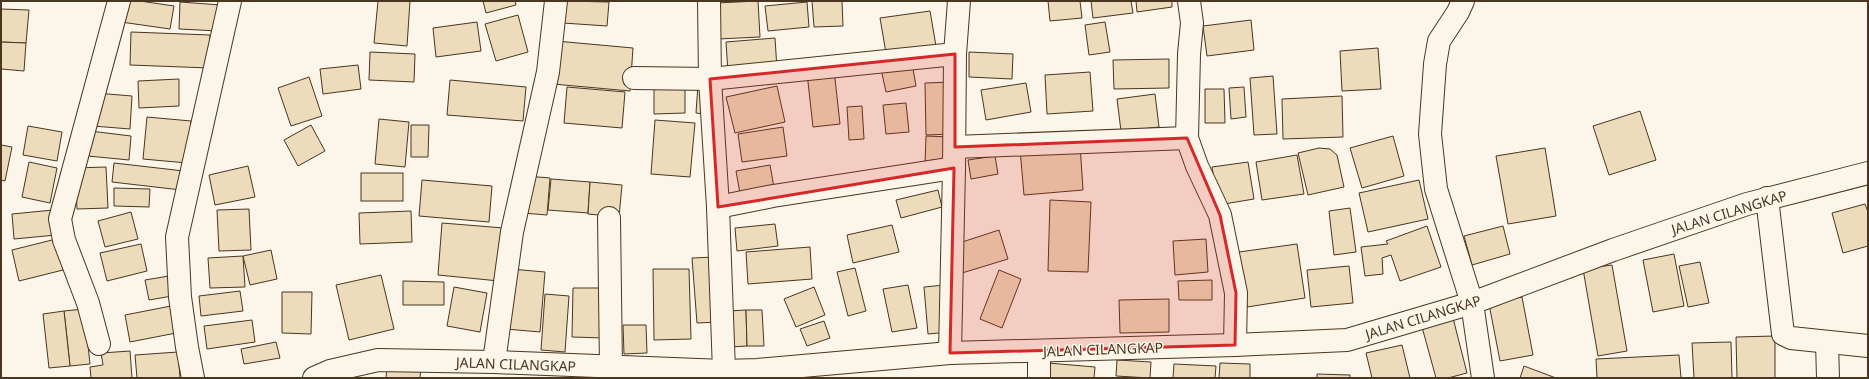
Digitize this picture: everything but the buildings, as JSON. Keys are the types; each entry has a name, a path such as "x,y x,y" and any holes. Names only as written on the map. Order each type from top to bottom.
{"street":[{"path":"99,344 88,303 64,240 60,219 119,1"},
{"path":"193,378 180,297 177,237 230,1"},
{"path":"494,362 512,232 548,72 556,1"},
{"path":"709,1 710,79 718,207 724,371"},
{"path":"950,353 955,54 959,1"},
{"path":"1189,1 1192,23 1189,54 1188,138 1197,166 1220,215 1236,293 1235,345"},
{"path":"1463,1 1458,12 1439,41 1435,64 1430,134 1436,189 1472,303 1483,378"},
{"path":"634,78 710,79 955,54"},
{"path":"718,207 954,157 1188,138"},
{"name":"JALAN CILANGKAP","path":"314,378 330,371 378,360 494,362 724,371 757,374 950,353 1235,345 1347,340 1472,303 1687,224 1766,198 1868,173"},
{"path":"1766,198 1783,334 1791,338 1868,346"},
{"path":"610,218 611,367"},
{"path":"1827,342 1828,378"},
{"path":"1038,378 1039,351"}],"highlighted area":[{"path":"955,54 955,147 1187,138 1220,215 1236,293 1235,345 950,353 954,168 718,207 710,79"}]}
